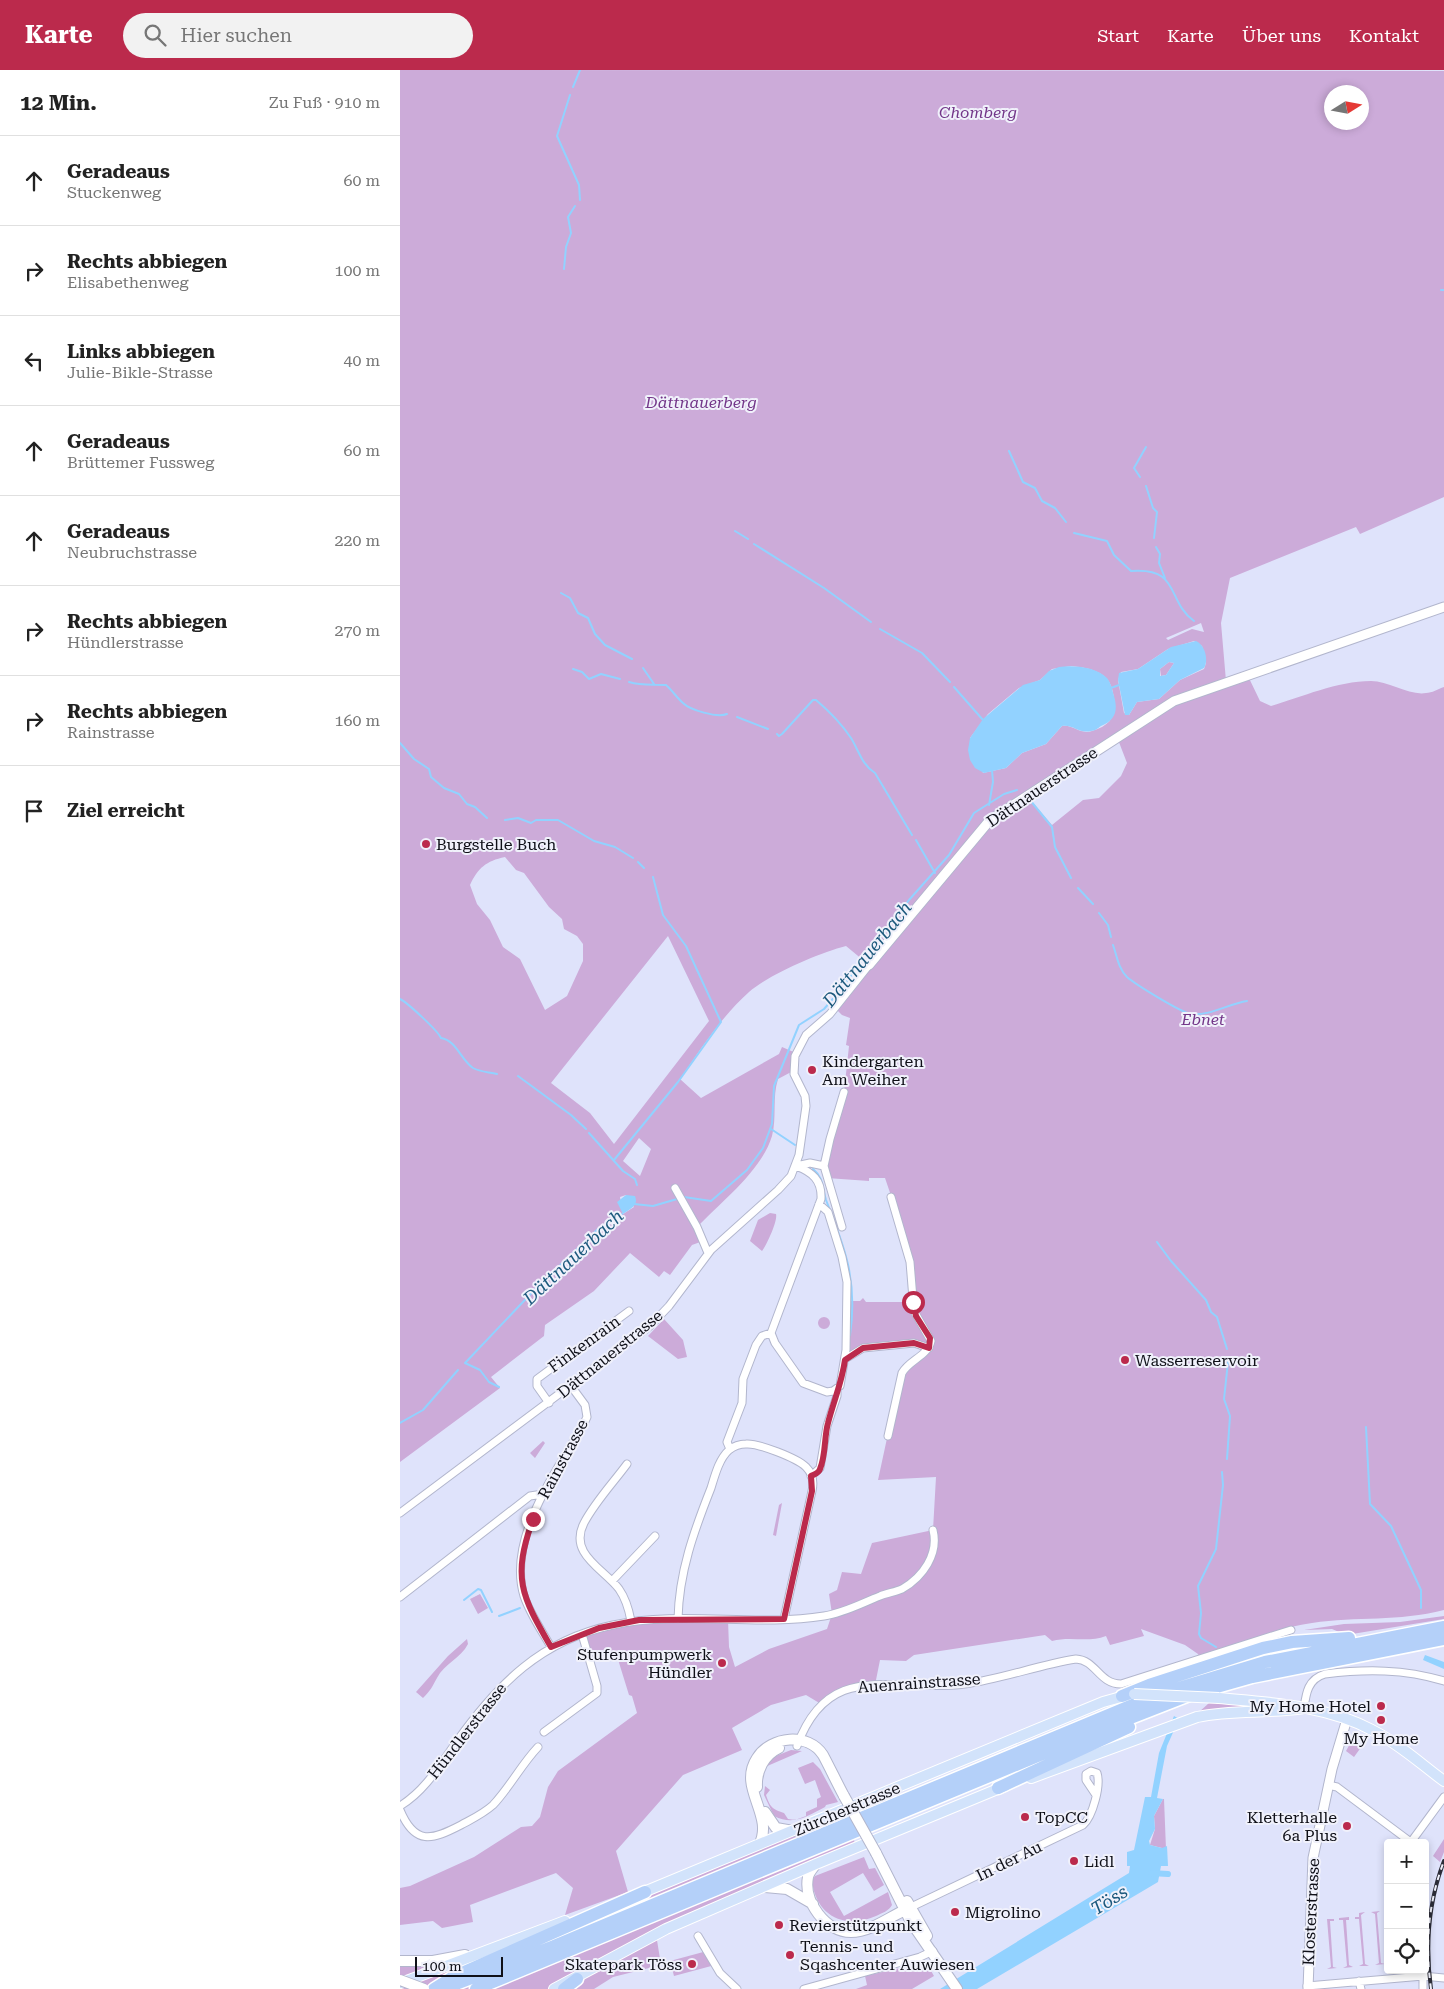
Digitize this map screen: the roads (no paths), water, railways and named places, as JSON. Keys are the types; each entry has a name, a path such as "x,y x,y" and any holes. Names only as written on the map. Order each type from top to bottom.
{"highway":[{"path":"443,1989 540,1952 1159,1694 1264,1662 1444,1627"},
{"path":"1128,1695 1149,1685 1243,1654 1299,1642 1369,1636 1404,1636"},
{"path":"476,1989 1165,1704 1267,1673 1444,1639"},
{"path":"998,1788 1144,1720 1165,1704"},
{"path":"434,1989 453,1977 645,1892"},
{"path":"564,1989 577,1979"}],"main road":[{"name":"Zürcherstrasse","path":"400,1982 451,1966 491,1949 645,1892 1128,1695 1219,1698 1288,1704 1347,1719 1373,1730 1444,1781"},
{"name":"Zürcherstrasse","path":"554,1989 577,1979 655,1934 998,1788 1036,1777 1197,1717 1222,1712 1287,1711 1304,1708"},
{"path":"759,1845 764,1828 751,1787 753,1764 761,1752 772,1744 786,1740 816,1749 823,1755 927,1946 933,1951 957,1989"},
{"path":"793,1831 778,1829 771,1823 759,1796 757,1781 762,1763 769,1754 783,1747 798,1743"},
{"path":"816,1864 808,1878 813,1904 818,1914 829,1926 850,1932 867,1929 908,1909"},
{"path":"765,1887 787,1889 813,1904"},
{"path":"400,1962 444,1960 491,1949"},
{"path":"400,1982 424,1989"}],"street":[{"name":"Dättnauerstrasse","path":"400,1513 571,1386 657,1319 708,1253 782,1187 796,1166 800,1151 806,1103 794,1074 795,1056 806,1035 830,1014 990,820 1174,701 1444,607"},
{"path":"842,1227 824,1166 844,1092"},
{"path":"796,1166 810,1163 824,1166"},
{"path":"796,1166 809,1172 817,1180 821,1191 819,1204 771,1333 774,1343 803,1383 827,1392 837,1389"},
{"path":"678,1195 708,1253"},
{"path":"888,1436 902,1373 908,1365 929,1348 930,1338 914,1311 909,1256 891,1197"},
{"path":"811,1476 820,1470 837,1389 842,1380 848,1307 847,1277 828,1212 819,1204"},
{"name":"Finkenrain","path":"549,1402 537,1386 537,1379 629,1310"},
{"path":"730,1449 727,1442 742,1403 743,1379 756,1345 762,1336 771,1333"},
{"path":"845,1360 863,1348 914,1343 929,1348"},
{"name":"Rainstrasse","path":"551,1647 527,1604 520,1574 524,1547 543,1494 587,1417 585,1404 571,1386"},
{"path":"678,1619 681,1580 690,1543 720,1462 730,1449 742,1444 757,1445 800,1462 811,1476 812,1491 784,1619"},
{"path":"628,1464 588,1515 582,1526 581,1537 584,1554 590,1562 612,1581 625,1600 631,1621"},
{"path":"400,1597 530,1496 543,1494"},
{"name":"Hündlerstrasse","path":"400,1806 416,1795 431,1778 498,1689 518,1670 551,1647 582,1634 631,1621 784,1619 828,1615 903,1588 919,1575 929,1562 934,1546 933,1530"},
{"path":"612,1581 655,1536"},
{"name":"Auenrainstrasse","path":"798,1743 810,1716 822,1704 837,1693 855,1687 966,1683 1076,1659 1088,1662 1105,1681 1121,1684 1291,1630"},
{"path":"544,1732 597,1693 598,1686 582,1634"},
{"path":"1304,1708 1309,1686 1322,1675 1379,1670 1408,1672 1444,1681"},
{"name":"Klosterstrasse","path":"1307,1987 1313,1858 1328,1785 1347,1719"},
{"path":"400,1810 406,1825 417,1834 430,1838 442,1834 490,1808 538,1747"},
{"path":"1328,1785 1336,1787 1406,1839"},
{"name":"In der Au","path":"908,1909 1080,1826 1091,1814 1096,1795"},
{"path":"1414,1839 1444,1797"},
{"path":"698,1936 720,1974 737,1989"},
{"path":"804,1989 916,1958 933,1951"},
{"path":"1307,1987 1423,1976 1444,1978"},
{"path":"1423,1976 1424,1989"},
{"path":"1359,1981 1361,1989"}],"water":[{"path":"1196,641 1204,649 1206,661 1204,668 1180,680 1159,699 1137,702 1129,715 1125,715 1118,680 1119,673 1138,669 1171,647","holes":["1169,662 1174,663 1166,675 1160,676 1160,669"]},
{"path":"1071,666 1091,669 1107,678 1115,701 1116,710 1113,718 1095,730 1087,732 1069,726 1062,726 1046,744 1022,753 1006,768 984,773 975,768 970,760 968,750 970,738 983,719 1023,685 1040,680 1049,671 1059,667"},
{"path":"626,1195 635,1196 636,1202 633,1207 623,1214 617,1202"},
{"path":"1425,1655 1444,1662 1444,1669 1423,1660"},
{"name":"Töss","path":"1174,1716 1179,1719 1167,1746 1157,1798 1163,1799 1154,1816 1155,1829 1149,1841 1150,1845 1162,1848 1167,1846 1168,1866 1161,1866 1158,1882 977,1989 940,1989 1129,1873 1130,1866 1127,1866 1127,1852 1134,1850 1145,1797 1151,1797 1159,1753"}],"waterway":[{"path":"573,87 580,70"},
{"path":"570,95 557,136 579,185 580,200"},
{"path":"564,269 566,247 571,233 568,217 575,206"},
{"path":"1140,477 1134,468 1146,447"},
{"path":"1009,451 1023,482 1035,488 1042,501 1055,508 1066,522"},
{"path":"1146,486 1153,508 1157,512 1154,538"},
{"name":"Dättnauerbach","path":"735,531 748,539"},
{"path":"1074,533 1107,541 1114,555 1131,571 1147,571 1158,574 1166,580 1185,613 1194,621"},
{"name":"Dättnauerbach","path":"754,544 824,588 871,622"},
{"path":"1156,547 1160,554 1159,563 1165,578"},
{"path":"561,593 570,598 578,613 588,618 595,634 605,645 632,659"},
{"name":"Dättnauerbach","path":"880,629 922,653 950,682"},
{"path":"643,668 654,684"},
{"path":"573,669 582,672 589,679 601,674 620,679"},
{"path":"629,682 666,685 686,706 704,713 727,714"},
{"path":"1111,688 1119,685"},
{"path":"954,687 983,720"},
{"path":"777,734 779,736 782,734 813,700 816,700 835,717 847,733 864,762 875,773 912,835"},
{"path":"737,717 768,729"},
{"path":"400,743 414,759 429,769 431,777 444,788 459,794 467,804 475,807 487,818"},
{"path":"989,805 993,782 992,770"},
{"name":"Dättnauerbach","path":"634,1204 653,1206 684,1197 711,1201 747,1170 763,1148 772,1124 774,1086 799,1025 824,1009 837,994 909,900 949,855 974,813 1004,794 1017,790"},
{"name":"Dättnauerbach","path":"1030,800 1052,827 1055,847 1071,878"},
{"path":"505,820 518,818 531,823 536,820 558,820 594,841 615,847 633,858"},
{"path":"916,840 935,873"},
{"path":"638,862 644,868"},
{"path":"614,1160 678,1082 721,1022 686,946 663,915 653,877"},
{"name":"Dättnauerbach","path":"1078,888 1093,904"},
{"name":"Dättnauerbach","path":"1099,913 1108,925 1111,937"},
{"name":"Dättnauerbach","path":"1113,945 1120,966 1127,977 1185,1012 1191,1014 1212,1012 1247,1001"},
{"path":"400,999 422,1017 441,1038 451,1042 473,1068 497,1074"},
{"path":"518,1076 571,1115 586,1129"},
{"path":"771,1129 795,1145"},
{"path":"589,1133 623,1171 635,1179 637,1185"},
{"path":"813,1169 821,1180 848,1265 852,1298 850,1335"},
{"name":"Dättnauerbach","path":"550,1275 599,1228 616,1220 622,1214"},
{"path":"1157,1242 1171,1261 1206,1300 1211,1312 1217,1317 1227,1349"},
{"name":"Dättnauerbach","path":"465,1363 541,1283"},
{"path":"1227,1459 1230,1416 1224,1399 1228,1362"},
{"path":"465,1363 480,1370 489,1382 499,1387"},
{"name":"Dättnauerbach","path":"400,1423 423,1410 458,1370"},
{"path":"1366,1427 1370,1504 1391,1526 1421,1590 1421,1608"},
{"path":"1216,1647 1201,1638 1199,1634 1201,1613 1198,1586 1216,1549 1223,1485 1222,1472"},
{"path":"464,1600 478,1589 481,1590 492,1612"},
{"path":"499,1616 520,1608"},
{"path":"1151,1873 1168,1874"}],"railway":[{"path":"1431,1989 1428,1956 1429,1924 1434,1892 1444,1861"}],"place":[{"name":"Burgstelle Buch","path":"426,844"},
{"name":"Kindergarten Am Weiher","path":"812,1070"},
{"name":"Wasserreservoir","path":"1125,1360"},
{"name":"Stufenpumpwerk Hündler","path":"722,1663"},
{"name":"My Home Hotel","path":"1381,1706"},
{"name":"My Home","path":"1381,1720"},
{"name":"TopCC","path":"1025,1817"},
{"name":"Kletterhalle 6a Plus","path":"1347,1826"},
{"name":"Lidl","path":"1074,1861"},
{"name":"Migrolino","path":"955,1912"},
{"name":"Revierstützpunkt","path":"779,1925"},
{"name":"Tennis- und Sqashcenter Auwiesen","path":"790,1955"},
{"name":"Skatepark Töss","path":"692,1964"}],"park label":[{"name":"Chomberg","path":"978,112"},
{"name":"Dättnauerberg","path":"701,402"},
{"name":"Ebnet","path":"1203,1019"}]}
